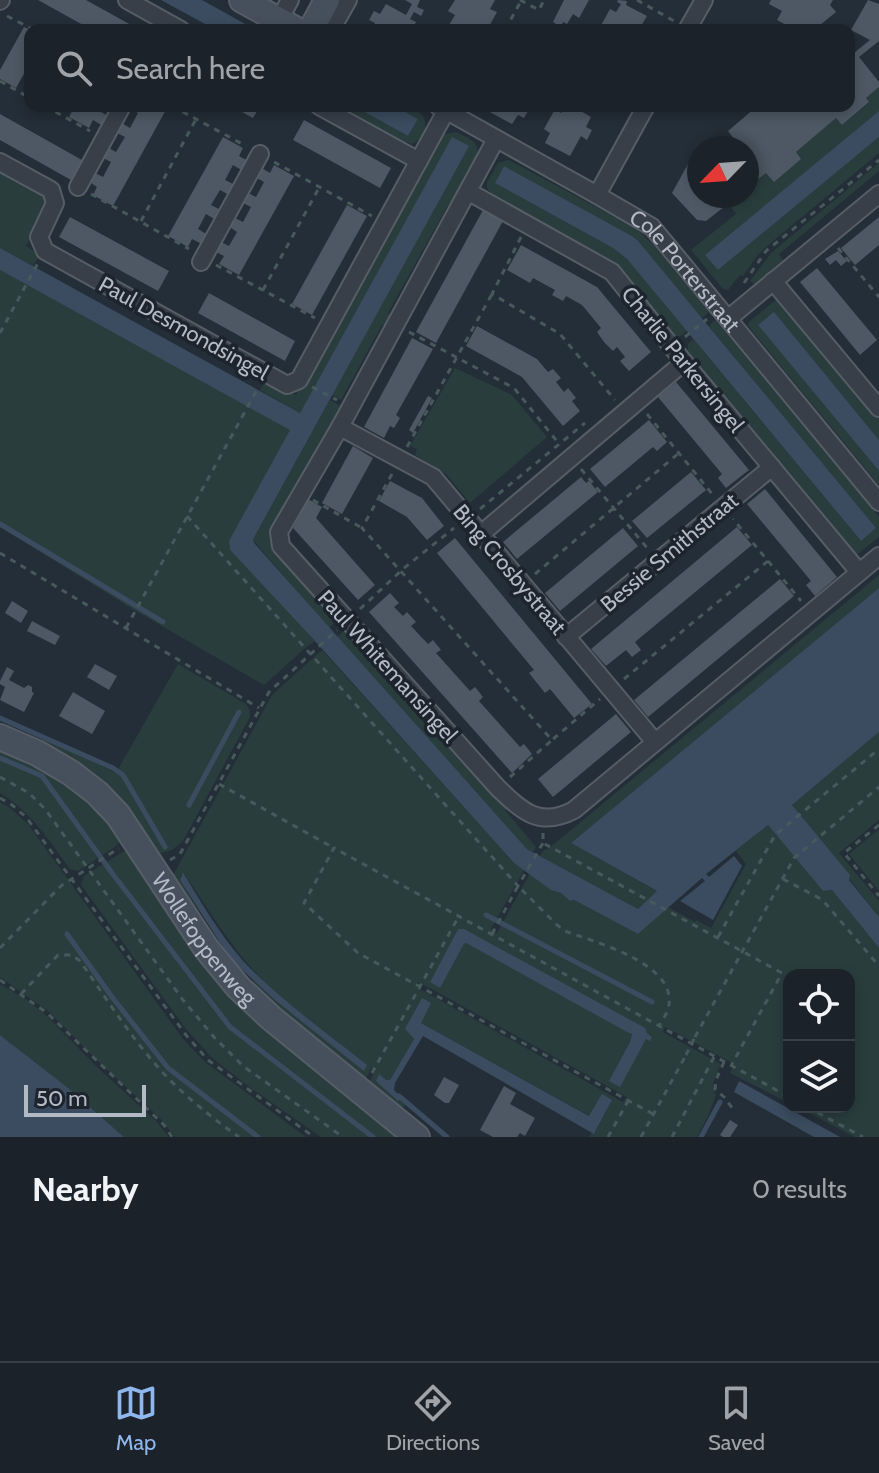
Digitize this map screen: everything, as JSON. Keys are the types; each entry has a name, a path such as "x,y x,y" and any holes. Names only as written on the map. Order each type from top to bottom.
{"street":[{"path":"127,0 170,24"},
{"path":"242,0 291,20 311,0"},
{"path":"314,24 327,0"},
{"path":"334,24 348,0"},
{"path":"691,24 704,0"},
{"path":"78,187 119,112"},
{"path":"330,112 419,161"},
{"name":"Paul Desmondsingel","path":"0,162 51,190 55,203 39,237 45,251 287,385 299,380 419,161 440,112"},
{"name":"Cole Porterstraat","path":"449,112 652,227 720,314 879,502"},
{"path":"597,195 643,112"},
{"name":"Paul Whitemansingel","path":"496,139 340,427 279,532 281,546 342,625 517,807 544,819"},
{"path":"201,262 260,154"},
{"name":"Charlie Parkersingel","path":"469,192 612,272 678,343 684,362 859,572"},
{"path":"720,314 773,281 879,194"},
{"path":"773,281 879,408"},
{"path":"481,534 571,457 617,404 684,362"},
{"name":"Bing Crosbystraat","path":"340,427 433,477 655,742"},
{"name":"Bessie Smithstraat","path":"566,637 772,467"},
{"path":"544,819 563,816 574,810 879,556"},
{"name":"Wollefoppenweg","path":"0,737 37,753 97,793 118,815 206,948 238,987 271,1018 417,1137"}],"path":[{"path":"508,24 520,0 539,10 544,0"},
{"path":"637,0 679,24"},
{"path":"0,13 24,25"},
{"path":"0,81 24,95"},
{"path":"56,112 104,139"},
{"path":"183,112 385,224"},
{"path":"140,222 196,119"},
{"path":"744,284 766,251 879,160"},
{"path":"263,290 319,187"},
{"path":"362,528 528,225"},
{"path":"828,236 879,297"},
{"path":"0,333 36,267"},
{"path":"872,288 879,282"},
{"path":"492,294 560,334 617,404"},
{"path":"678,343 720,314"},
{"path":"395,325 514,388 658,561"},
{"path":"126,628 258,387"},
{"path":"312,387 338,401"},
{"path":"155,870 180,854 269,692 401,571 591,418"},
{"path":"522,584 679,453"},
{"path":"301,493 362,528 401,571"},
{"path":"187,516 518,886 557,925 565,931 631,956 655,973 664,984 669,1006 659,1026"},
{"path":"0,553 259,708"},
{"path":"768,561 810,613"},
{"path":"498,788 552,740"},
{"path":"717,938 775,835 879,749"},
{"path":"0,777 29,793 45,809 183,1000 214,1037 243,1066 343,1137"},
{"path":"219,784 783,1094"},
{"path":"641,1137 794,858 879,787"},
{"path":"0,798 26,817 186,1035 208,1060 314,1137"},
{"path":"492,934 543,843 544,819"},
{"path":"879,825 844,853 879,896"},
{"path":"543,843 782,973 731,1066"},
{"path":"334,848 304,903 358,953 653,1114"},
{"path":"0,948 61,886 107,856"},
{"path":"783,878 826,904 879,966"},
{"path":"362,1091 459,916"},
{"path":"21,994 58,955 72,955 80,961 136,1040 170,1080 239,1137"},
{"path":"0,980 47,1013 164,1125 172,1137"},
{"path":"672,1137 714,1057"},
{"path":"724,1062 715,1089 733,1109"},
{"path":"608,1137 628,1101"},
{"path":"818,1113 863,1137"}],"shaded area":[{"path":"879,87 879,111 706,255 718,270 879,137 879,153 766,247 728,290 723,289 691,250 736,214 731,208 759,208 759,179 801,159 796,152 836,118 842,125 869,103 866,98"},
{"path":"339,112 365,112 408,136 418,119 406,112 419,112 425,120 425,130 417,141 412,144 406,142 403,147"},
{"path":"441,131 467,137 482,154 454,208 448,205 388,313 393,317 387,327 382,325 341,400 332,395 452,138 300,413 260,390 266,379 296,395"},
{"path":"509,160 641,233 709,312 702,318 632,236 504,166 495,183 613,248 627,259 687,331 678,338 672,337 616,269 488,198 491,193 487,182 498,163"},
{"path":"879,163 879,171 779,254 783,260 754,284 750,281 771,253"},
{"path":"0,168 42,193 43,214 26,246 40,255 33,266 0,248"},
{"path":"0,270 291,430 229,542 230,550 315,641 264,685 0,527"},
{"path":"778,298 879,419 879,440 774,313 759,325 879,471 879,485 748,326"},
{"path":"715,320 879,517 879,537 855,556 702,373 704,370 688,351 688,344 693,339 860,540 875,529 709,326"},
{"path":"455,368 512,395 547,437 470,503 446,474 415,455 417,449 410,446"},
{"path":"330,400 343,407 276,550 322,605 327,605 337,620 329,628 253,540"},
{"path":"879,575 879,588 571,843 658,892 638,909 540,856 544,850"},
{"path":"346,629 490,793 508,807 505,810 536,847 533,852 527,849 337,637"},
{"path":"322,650 514,863 524,870 491,929 497,933 530,873 570,901 574,900 638,934 668,907 711,928 746,864 736,851 768,825 823,891 832,890 879,948 879,1137 855,1137 809,1113 855,1113 855,969 783,969 783,1100 730,1073 734,1064 665,1027 663,1032 721,1064 713,1084 716,1095 697,1137 589,1137 592,1132 595,1133 612,1100 602,1095 590,1116 421,1023 405,1029 414,1039 390,1080 386,1080 400,1102 403,1099 408,1102 401,1110 368,1085 375,1071 371,1069 363,1084 246,985 170,881 272,695","holes":["183,872 230,942 263,980 252,981 221,945 180,878","458,929 652,1036 650,1040 646,1038 620,1086 610,1080 632,1034 466,943 440,987 430,982","418,982 627,1097 623,1102 416,987"]},
{"path":"178,664 246,704 250,717 183,841 172,850 158,854 42,743 45,738 116,773"},
{"path":"879,732 879,820 839,853 879,901 879,917 792,805"},
{"path":"0,745 18,753 99,805 121,840 78,871 70,869 30,818 0,793"},
{"path":"0,802 28,824 183,1039 205,1062 306,1137 175,1137 159,1117 49,1012 0,977"},
{"path":"879,829 879,891 849,854"},
{"path":"126,850 132,851 201,953 406,1137 321,1137 211,1057 186,1029 81,885 84,876"},
{"path":"0,984 47,1016 169,1137 124,1137 67,1087 0,1035"}],"water":[{"path":"161,0 202,0 245,24 205,24"},
{"path":"879,111 879,137 718,270 705,255"},
{"path":"365,112 406,112 418,119 408,136"},
{"path":"452,137 469,146 255,536 255,544 527,849 638,909 657,891 571,843 879,588 879,732 792,805 850,875 849,880 879,917 879,948 832,890 823,891 768,825 706,874 709,877 734,856 742,866 713,920 680,901 705,881 702,878 638,934 574,900 570,901 514,863 230,550 229,541 290,430 0,270 0,248 300,413"},
{"path":"504,166 638,241 876,528 861,541 627,259 613,248 495,183"},
{"path":"774,312 879,440 879,471 758,325"},
{"path":"183,872 221,933 247,965 290,1004 367,1065 364,1071 275,1000 236,964 180,880"},
{"path":"458,929 464,929 645,1028 652,1037 650,1041 646,1039 620,1087 609,1081 632,1034 466,943 440,988 430,982"},
{"path":"422,998 431,1003 421,1023 589,1116 602,1094 612,1100 594,1134 423,1036 395,1083 394,1090 403,1099 398,1101 376,1081 379,1074 390,1080 414,1039 405,1029"},
{"path":"0,1035 67,1087 124,1137 0,1137"},
{"path":"739,1081 783,1105 783,1113 797,1113 840,1137 814,1137 734,1092"}],"building":[{"path":"38,0 86,0 129,24 81,24"},
{"path":"405,0 420,0 417,7 424,10 421,16 414,12 410,19 415,24 375,24 369,20 374,11 380,14 386,4 406,15 412,4"},
{"path":"455,0 495,0 490,9 497,12 490,24 450,24 455,15 448,11"},
{"path":"564,0 589,0 579,18 573,14 567,24 553,22"},
{"path":"771,0 833,0 830,5 836,12 821,24 784,24 777,20 782,11 769,4"},
{"path":"868,0 879,4 879,41 859,57 879,82 879,87 866,98 869,102 842,125 836,118 796,152 801,159 774,182 766,173 759,179 759,136 732,136 728,131 750,112 855,112 855,52 870,40 855,32 855,24"},
{"path":"627,1 626,5 647,16 642,24 602,24 610,9 616,12 621,4 617,2"},
{"path":"24,27 24,74 16,88 0,79 0,70"},
{"path":"72,112 101,112 108,116 103,126 93,120 89,128 69,117"},
{"path":"165,112 113,206 93,195 97,187 88,181 93,172 103,177 111,162 101,157 107,147 116,152 125,137 115,132 120,122 130,128 138,113"},
{"path":"242,112 256,112 253,118"},
{"path":"490,112 528,112 524,118 518,115 512,124"},
{"path":"553,112 582,112 591,117 586,127 592,130 587,140 581,136 570,156 545,143 550,133 544,129"},
{"path":"0,114 82,160 71,180 0,140"},
{"path":"304,120 391,168 380,188 293,140"},
{"path":"223,137 243,148 239,156 248,161 243,171 233,165 225,180 235,185 229,195 220,190 211,205 221,210 216,220 206,214 198,229 208,235 202,244 192,239 188,247 168,236"},
{"path":"274,165 294,176 239,275 219,264 224,256 214,251 219,241 229,246 237,232 228,226 233,217 243,222 251,207 241,202 246,192 256,197 264,182 255,177 260,167 270,173"},
{"path":"687,166 687,208 723,208 706,221 697,220 672,193"},
{"path":"347,205 367,216 312,315 292,304"},
{"path":"483,210 503,221 436,343 416,332"},
{"path":"70,217 169,271 158,291 59,237"},
{"path":"879,217 879,245 855,265 841,248"},
{"path":"521,245 597,287 651,352 629,371 620,361 625,357 617,347 613,351 604,342 597,332 601,328 582,305 566,296 563,301 552,295 555,290 533,278 530,283 507,270"},
{"path":"838,251 847,261 841,266 836,260 830,265 825,259"},
{"path":"817,268 877,340 860,355 800,282"},
{"path":"209,293 295,341 285,361 198,313"},
{"path":"477,326 537,359 548,372 553,369 561,378 556,382 564,392 568,388 576,398 572,401 580,411 563,426 522,377 466,346"},
{"path":"412,338 433,349 396,415 400,418 394,428 390,426 384,438 364,427"},
{"path":"676,382 749,470 726,488 718,478 722,474 658,397"},
{"path":"428,396 432,398 413,433 409,430"},
{"path":"649,420 667,442 657,451 653,447 605,487 590,469"},
{"path":"353,446 373,458 342,514 322,503"},
{"path":"691,472 706,490 647,538 632,521"},
{"path":"581,477 598,492 517,559 503,542"},
{"path":"390,481 422,498 444,526 427,540 407,517 379,501"},
{"path":"765,489 837,577 815,596 806,585 811,581 747,504"},
{"path":"308,499 322,507 316,518 375,585 358,600 293,528"},
{"path":"737,527 752,545 635,642 641,650 632,657 626,650 606,666 591,649"},
{"path":"623,528 638,546 560,611 545,593"},
{"path":"455,538 592,704 574,718 550,689 545,693 529,673 534,670 437,553"},
{"path":"780,579 794,596 648,717 634,700"},
{"path":"390,593 399,603 394,607 403,616 407,612 416,622 411,626 428,644 433,640 441,650 436,653 470,691 475,687 483,697 479,701 520,747 524,744 532,754 512,773 369,612"},
{"path":"12,601 28,611 21,623 5,613"},
{"path":"32,621 60,636 55,645 27,631"},
{"path":"95,664 117,676 109,690 87,677"},
{"path":"7,667 14,671 9,680 24,688 28,685 32,687 34,693 24,712 0,700 5,687 0,681"},
{"path":"73,692 105,711 92,734 59,716"},
{"path":"616,714 631,732 553,797 538,779"},
{"path":"444,1077 459,1085 449,1103 434,1095"},
{"path":"504,1086 516,1093 510,1104 535,1118 525,1136 520,1133 517,1137 493,1137 480,1130"},
{"path":"730,1120 738,1125 730,1137 723,1137 720,1135"}],"waterway":[{"path":"0,524 163,622"},
{"path":"189,805 239,712"},
{"path":"0,718 123,775 165,847"},
{"path":"0,758 42,776 230,1027 373,1137"},
{"path":"486,915 652,1002"},
{"path":"67,934 168,1068 258,1137"},
{"path":"399,1096 447,1137"},
{"path":"701,1137 720,1102"}]}
